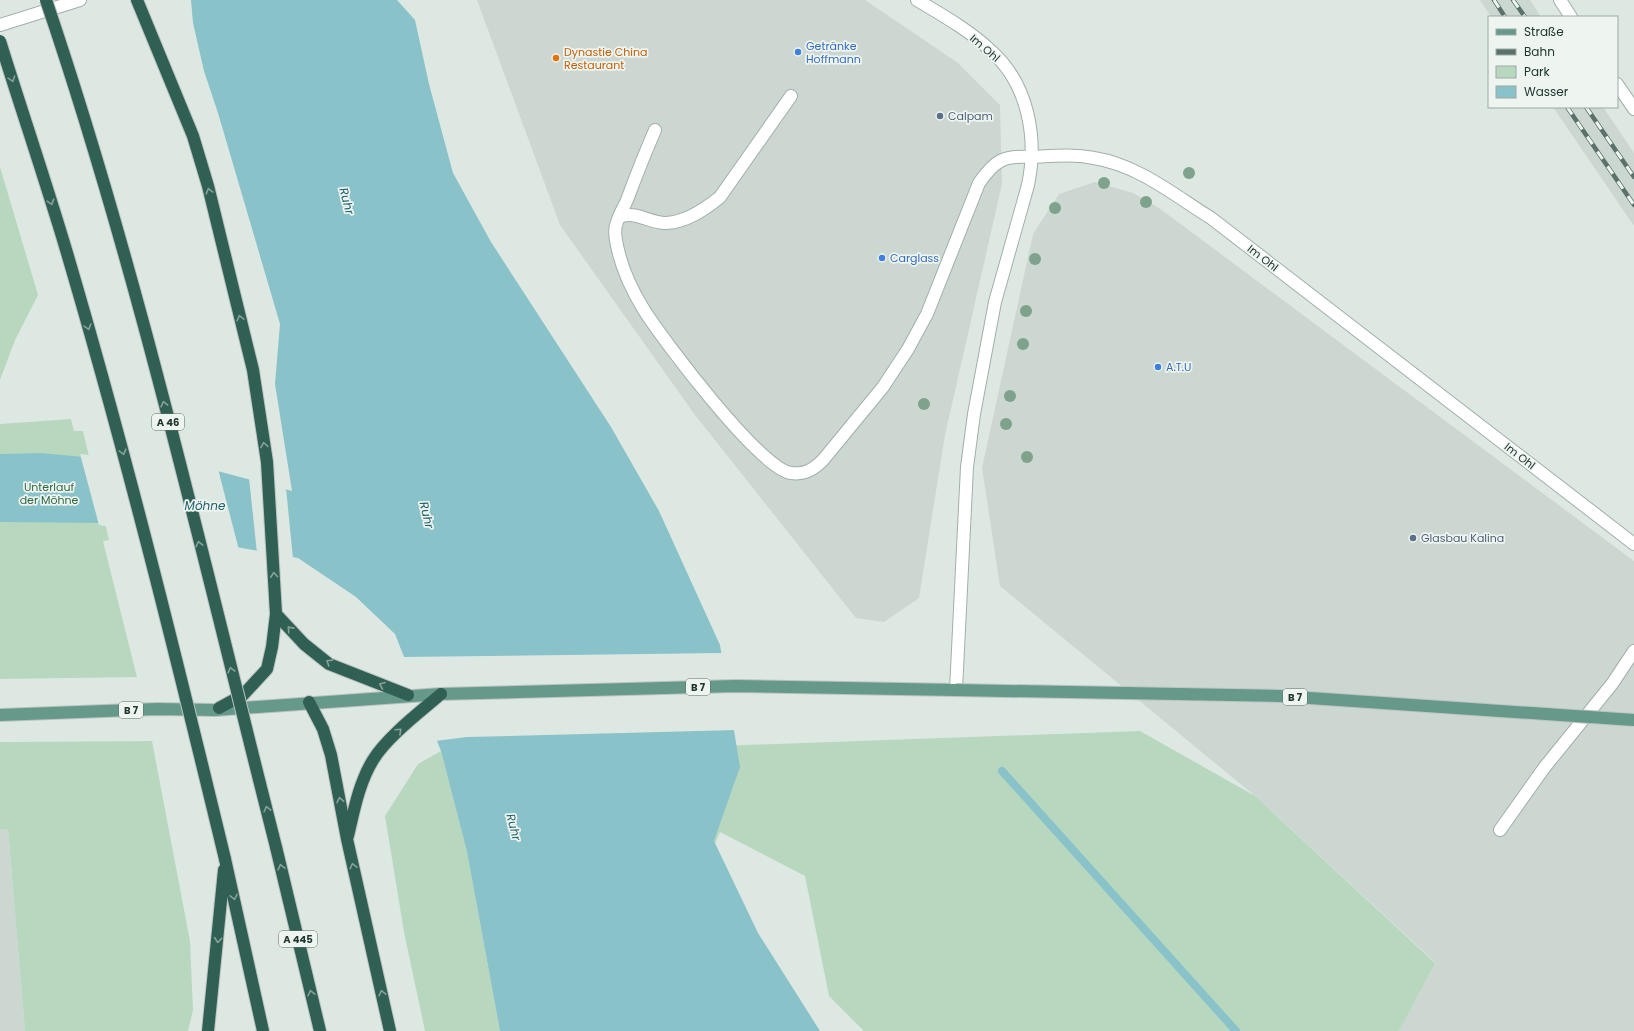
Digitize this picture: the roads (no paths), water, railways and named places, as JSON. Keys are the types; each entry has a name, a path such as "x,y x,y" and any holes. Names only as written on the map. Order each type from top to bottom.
{"highway":[{"name":"A 46","path":"46,0 78,94 140,312 276,847"},
{"path":"137,0 192,136 216,219 253,370 267,462 276,614 272,646 267,669 243,695 219,708"},
{"path":"0,41 67,252 122,448 167,620 225,859 263,1031"},
{"path":"276,614 304,644 330,664 408,695"},
{"path":"347,839 358,794 373,760 385,745 441,694"},
{"path":"309,702 323,729 331,755 347,839 390,1031"},
{"name":"A 445","path":"276,847 320,1031"},
{"path":"208,1031 225,859"}],"main road":[{"name":"B 7","path":"0,715 219,708 361,700 408,695 736,686 1280,696 1634,720"}],"street":[{"path":"0,26 80,0"},
{"name":"Im Ohl","path":"917,0 990,49 1000,60 1014,81 1026,104 1033,142 1032,157 1077,156 1095,158 1120,165 1138,172 1211,218 1634,544"},
{"path":"1560,0 1570,16"},
{"path":"1618,85 1634,108"},
{"path":"620,217 630,215 664,223 682,220 709,206 720,197 791,96"},
{"path":"655,130 620,217 617,221 616,239 626,276 644,311 711,399 747,440 780,469 790,473 801,474 813,470 832,450 883,387 908,349 927,314 979,183 988,169 1006,158 1017,156 1032,157 1028,185 995,302 974,414 967,467 956,690"},
{"path":"1500,830 1544,768 1612,684 1634,651"}],"water":[{"path":"191,0 397,0 415,20 429,84 453,173 491,242 611,427 659,511 720,645 740,767 714,841 758,933 820,1031 500,1031 467,852 441,751 395,634 356,597 298,558 99,523 0,522 0,454 41,453 210,469 292,491 275,384 280,324 218,113 204,71 193,23"}],"waterway":[{"path":"1002,771 1236,1031"}],"railway":[{"path":"1494,0 1504,16"},
{"path":"1513,0 1524,16"},
{"path":"1568,108 1634,205"},
{"path":"1587,108 1634,177"}],"place":[{"name":"Getränke Hoffmann","path":"798,52"},
{"name":"Dynastie China Restaurant","path":"556,58"},
{"name":"Calpam","path":"940,116"},
{"name":"Carglass","path":"882,258"},
{"name":"A.T.U","path":"1158,367"},
{"name":"Glasbau Kalina","path":"1413,538"}],"water label":[{"name":"Ruhr","path":"347,201"},
{"name":"Möhne","path":"205,505"},
{"name":"Ruhr","path":"427,515"},
{"name":"Ruhr","path":"514,827"}],"park label":[{"name":"Unterlauf der Möhne","path":"49,493"}]}
